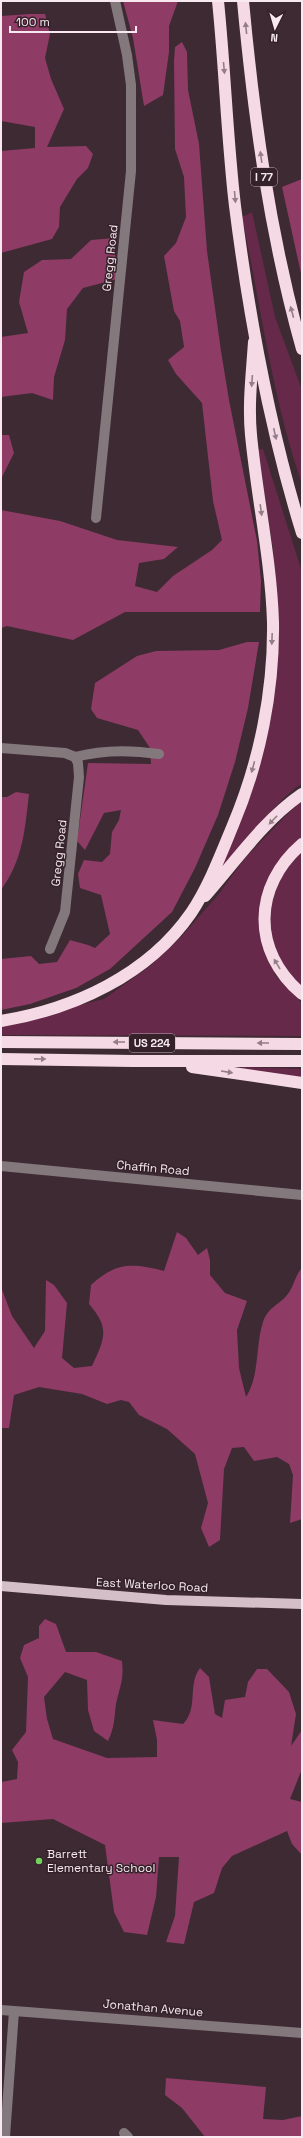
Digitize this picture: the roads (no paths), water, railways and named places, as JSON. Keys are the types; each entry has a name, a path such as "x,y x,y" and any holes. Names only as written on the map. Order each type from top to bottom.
{"highway":[{"name":"I 77","path":"218,1 235,206 254,342 288,486 302,533"},
{"name":"I 77","path":"243,1 264,179 279,261 302,350"},
{"path":"191,913 221,854 240,809 253,769 268,701 273,624 270,570 251,435 250,409 254,342"},
{"path":"1,1021 52,1010 76,1002 107,986 150,956 168,939 268,825 290,802 302,794"},
{"path":"302,844 288,856 273,878 267,896 265,918 270,952 284,976 302,994"},
{"name":"US 224","path":"1,1042 302,1044"},
{"name":"US 224","path":"1,1059 302,1061"},
{"path":"133,1061 195,1067 302,1083"}],"main road":[{"name":"East Waterloo Road","path":"1,1586 166,1600 302,1604"}],"street":[{"name":"Gregg Road","path":"96,518 131,171 131,85 125,47 115,1"},
{"path":"1,748 65,753 75,757 103,752 142,751 160,754"},
{"name":"Gregg Road","path":"50,949 64,918 68,890 79,777 78,763 75,757"},
{"name":"Chaffin Road","path":"1,1166 302,1195"},
{"name":"Jonathan Avenue","path":"1,2010 302,2033"},
{"path":"5,2137 14,2011"}],"place":[{"name":"Barrett Elementary School","path":"39,1861"}]}
